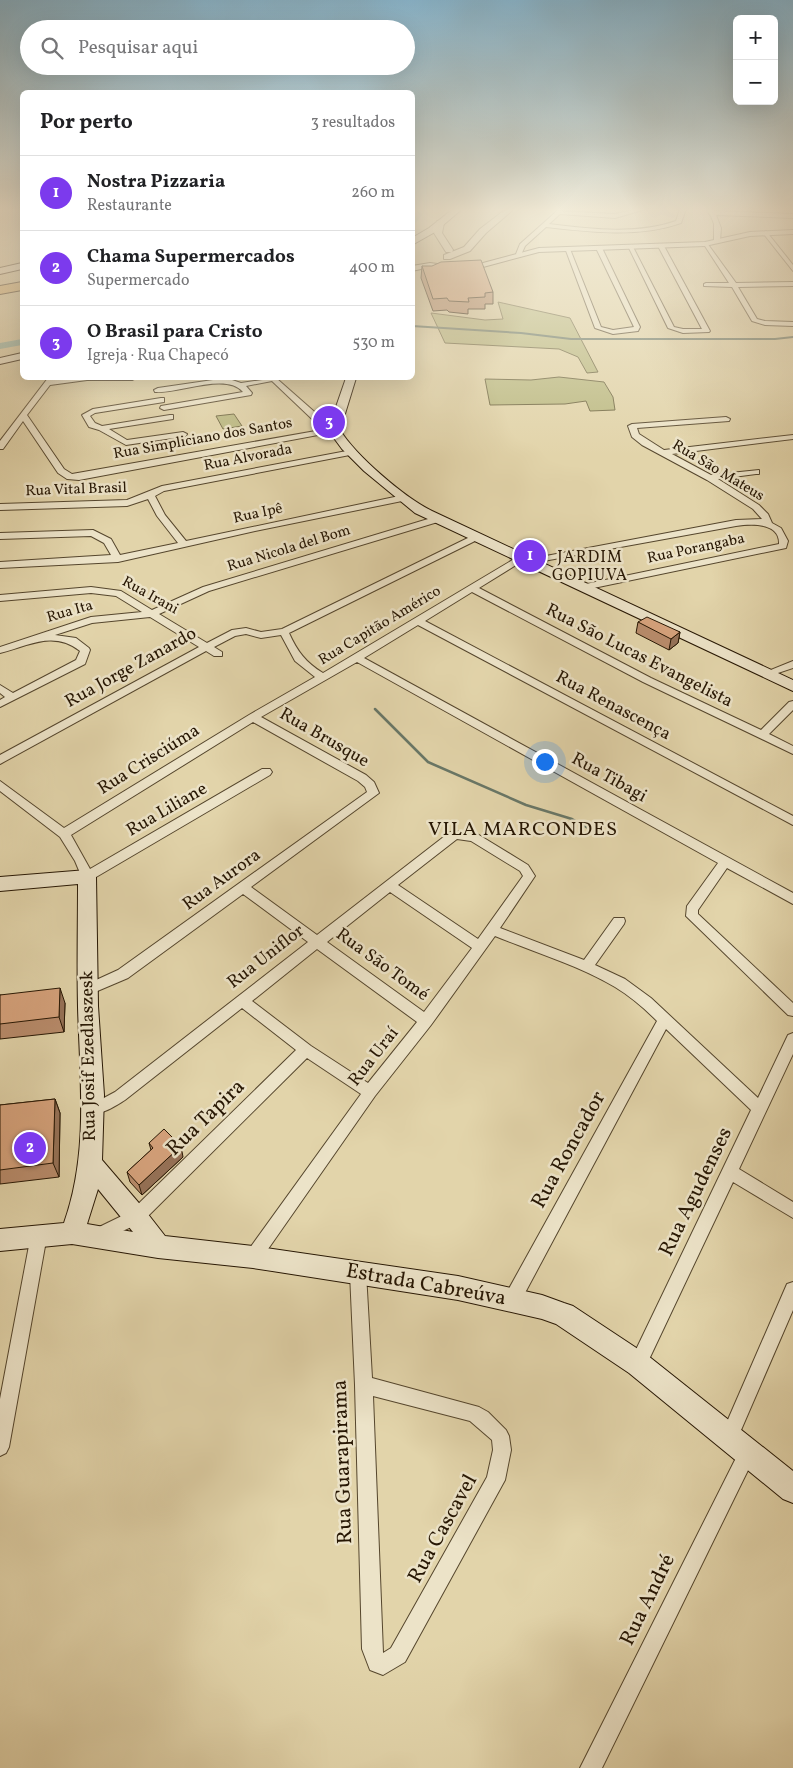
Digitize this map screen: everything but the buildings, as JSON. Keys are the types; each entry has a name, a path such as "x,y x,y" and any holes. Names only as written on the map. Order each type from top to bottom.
{"main road":[{"path":"0,361 20,356"},
{"path":"350,380 334,430 339,439 352,452 411,504 438,520 793,686"},
{"path":"0,884 87,877"},
{"name":"Rua Josif Ezedlaszesk","path":"84,1235 85,1196 90,1163 93,1108 88,990 87,877"},
{"path":"90,1163 136,1217 158,1247"},
{"name":"Estrada Cabreúva","path":"0,1240 38,1236 84,1235 158,1247 253,1257 458,1288 542,1307 564,1315 638,1364 747,1454 793,1489"}],"street":[{"path":"584,292 598,328 605,331 636,330 637,327 620,292"},
{"path":"653,292 671,328 683,331 707,331 686,292"},
{"path":"738,292 754,320 764,323 793,324"},
{"path":"0,447 49,380"},
{"path":"179,428 164,408 157,388 222,381 241,385 264,380"},
{"path":"275,380 315,417 334,430"},
{"path":"164,408 248,394 241,385"},
{"path":"161,400 88,413 86,415 92,425 102,428 126,443 179,428"},
{"name":"Rua Simpliciano dos Santos","path":"24,416 61,471 70,477 334,430"},
{"name":"Rua São Mateus","path":"726,420 632,426 639,439 661,453 710,478 756,507 768,524 778,530 785,544"},
{"path":"102,428 179,428"},
{"path":"661,453 793,437"},
{"name":"Rua Alvorada","path":"150,494 183,484 352,452"},
{"path":"710,478 756,472"},
{"path":"150,494 161,516 184,544"},
{"name":"Rua Vital Brasil","path":"0,506 127,502 137,501 150,494"},
{"name":"Rua Ipê","path":"0,565 118,559 404,498"},
{"name":"Rua Nicola del Bom","path":"151,614 206,589 438,520"},
{"path":"525,560 736,523 758,521 768,524"},
{"path":"0,536 93,533 108,541 118,559"},
{"path":"322,677 300,662 292,651 284,632 476,537"},
{"name":"Rua Porangaba","path":"584,587 780,547 785,544"},
{"name":"Rua Capitão Américo","path":"253,717 357,658 472,588 525,560"},
{"name":"Rua São Lucas Evangelista","path":"472,588 647,680 793,750"},
{"name":"Rua Irani","path":"0,598 108,590 128,598 218,654"},
{"name":"Rua Ita","path":"0,650 91,620 151,614"},
{"name":"Rua Renascença","path":"418,621 793,821"},
{"name":"Rua Jorge Zanardo","path":"0,760 236,631 261,634 284,632"},
{"path":"0,704 81,662 85,650 72,640 40,637"},
{"name":"Rua Tibagi","path":"357,658 793,899"},
{"path":"766,674 793,664"},
{"path":"0,688 12,697"},
{"path":"762,735 793,704"},
{"name":"Rua Brusque","path":"253,717 362,778 370,785 373,793"},
{"name":"Rua Crisciúma","path":"64,834 253,717"},
{"name":"Rua Liliane","path":"87,877 266,772"},
{"path":"0,785 64,834 81,861 87,877"},
{"name":"Rua Aurora","path":"88,990 123,974 373,793"},
{"name":"Rua Uraí","path":"253,1257 370,1092 426,1021 528,881 524,868 475,838 460,834"},
{"name":"Rua Uniflor","path":"93,1108 106,1104 120,1096 317,940 390,886 454,835 460,834"},
{"path":"725,862 692,909 692,916 793,1011"},
{"path":"390,886 480,947"},
{"name":"Rua São Tomé","path":"242,887 426,1021"},
{"path":"587,967 619,922"},
{"path":"494,930 587,967 626,987 646,1002 760,1109"},
{"path":"241,1000 306,1050 370,1092"},
{"name":"Rua Roncador","path":"512,1300 664,1020"},
{"name":"Rua Agudenses","path":"638,1364 793,1039"},
{"name":"Rua Tapira","path":"84,1235 136,1217 306,1050"},
{"path":"730,1172 793,1211"},
{"path":"0,1447 38,1236"},
{"name":"Rua Guarapirama","path":"358,1273 364,1385 372,1649"},
{"path":"728,1438 793,1290"},
{"name":"Rua Cascavel","path":"364,1385 473,1413 492,1426 500,1436 502,1450 496,1480 398,1655 383,1665 377,1663 372,1649"},
{"name":"Rua André","path":"591,1768 747,1454"}],"shaded area":[{"path":"498,302 570,318 598,372 587,373 578,357 559,349 445,343 431,313 485,320 503,319"},
{"path":"559,377 604,382 613,397 615,410 590,411 586,401 565,404 490,405 485,379 531,380"},
{"path":"234,414 242,426 223,429 216,416"}],"waterway":[{"path":"415,326 521,333 571,339 775,339 793,337"},
{"path":"0,346 20,342"},
{"path":"375,709 428,762 526,805 572,819 602,836"}],"place":[{"name":"O Brasil para Cristo","path":"329,422"},
{"name":"Nostra Pizzaria","path":"530,556"},
{"name":"Chama Supermercados","path":"30,1148"}],"district":[{"name":"JARDIM GOPIUVA","path":"590,567"},
{"name":"VILA MARCONDES","path":"523,830"}]}
